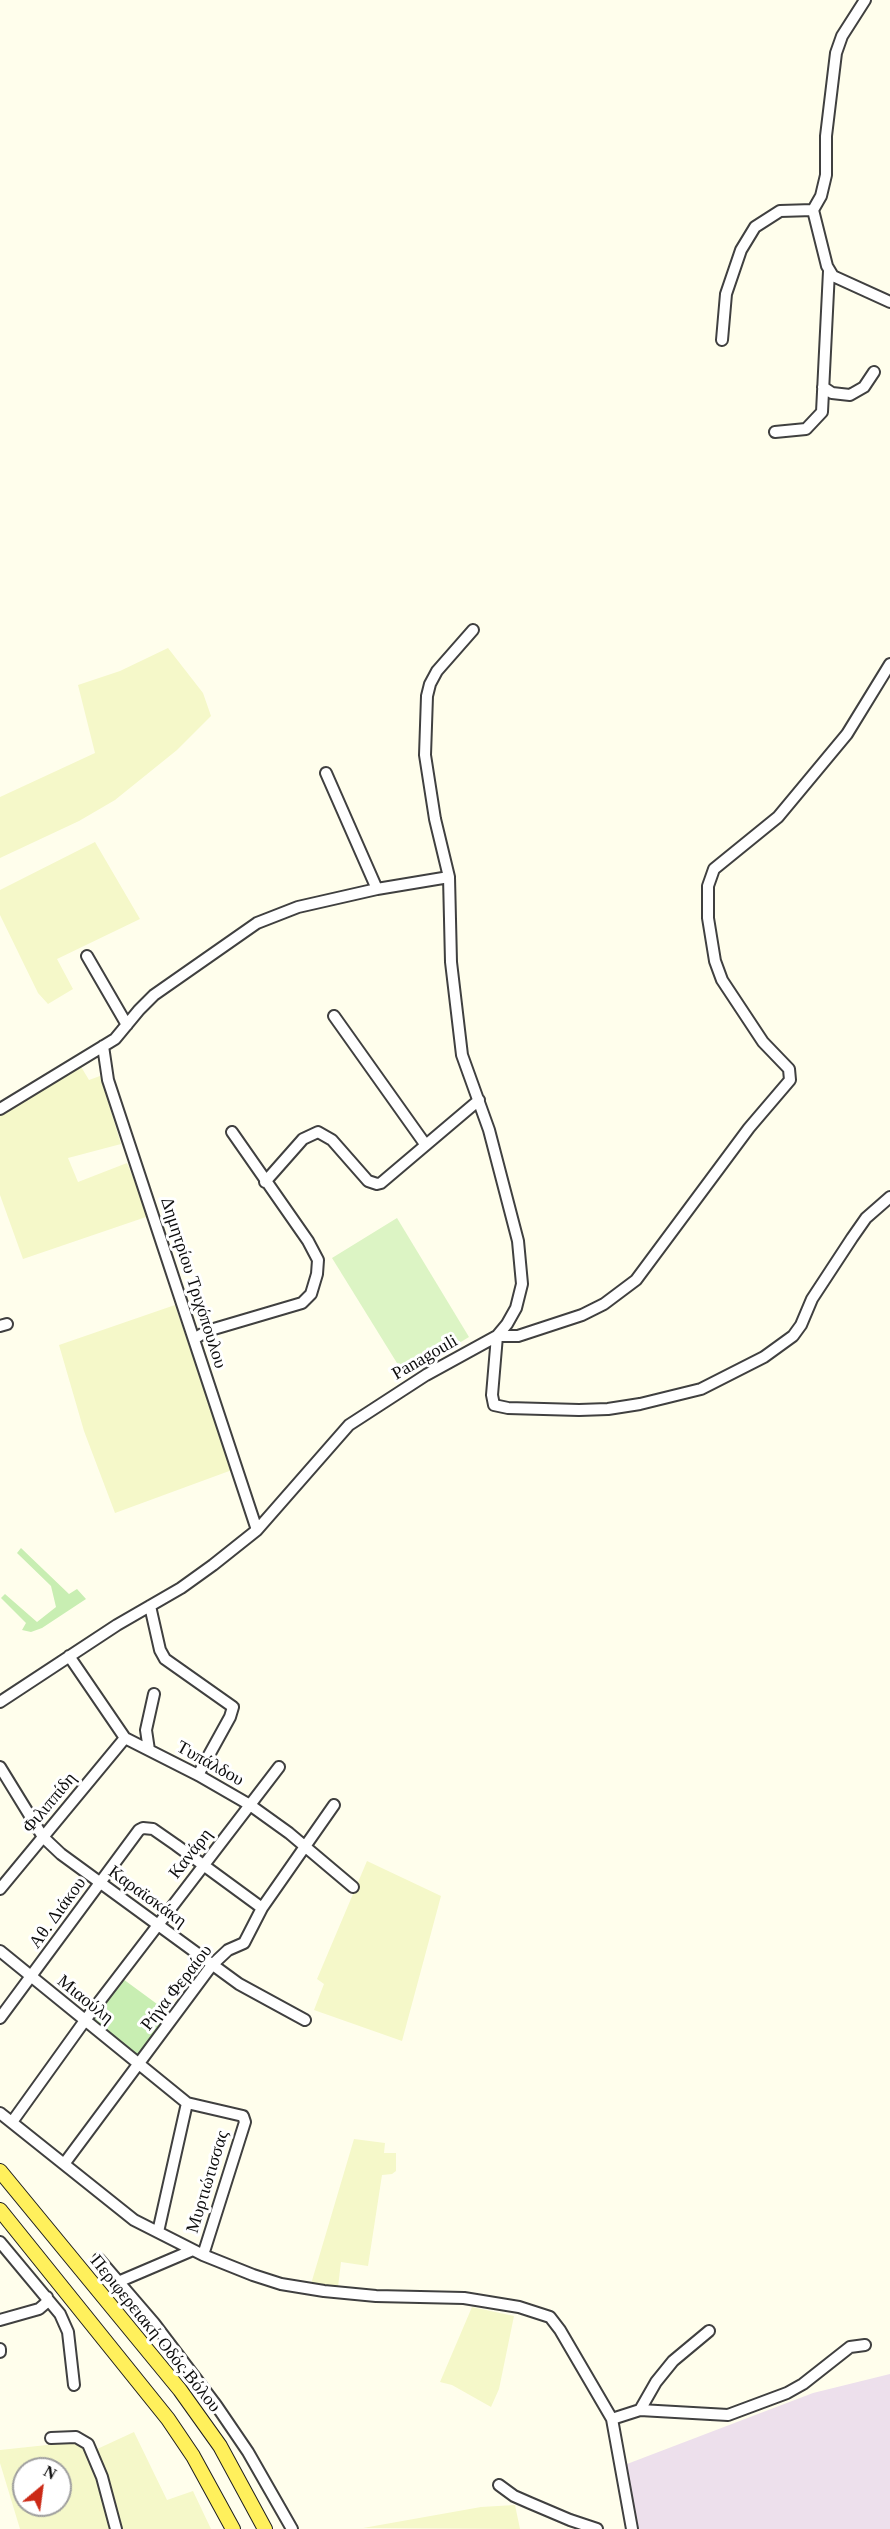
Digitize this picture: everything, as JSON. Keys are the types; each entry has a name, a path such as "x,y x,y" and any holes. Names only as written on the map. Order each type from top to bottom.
{"main road":[{"name":"Περιφερειακή Οδός Βόλου","path":"0,2171 180,2390 220,2446 265,2529"},
{"path":"0,2210 154,2400 193,2456 233,2529"}],"street":[{"path":"775,432 806,429 822,412 830,271 813,210 826,175 826,136 836,53 842,36 865,0"},
{"path":"722,340 726,294 741,250 755,227 780,212 813,210"},
{"path":"830,271 839,279 890,302"},
{"path":"823,387 832,393 850,395 864,387 874,372"},
{"name":"Panagouli","path":"0,1702 205,1570 257,1530 349,1425 426,1375 497,1336 516,1308 522,1284 518,1241 489,1130 462,1055 451,962 448,877 435,819 425,755 427,696 437,671 473,630"},
{"path":"890,664 847,734 778,817 714,868 708,886 708,918 715,961 722,980 762,1041 786,1065 791,1075 790,1080 749,1128 648,1266 628,1287 604,1304 582,1315 518,1336 497,1336 492,1395 494,1406 608,1409 640,1404 701,1389 764,1357 793,1336 801,1325 812,1299 852,1238 866,1218 890,1197"},
{"path":"326,773 377,889"},
{"path":"0,1110 118,1036 154,995 257,923 298,907 377,889 448,877"},
{"path":"87,956 127,1025"},
{"path":"334,1016 424,1144"},
{"name":"Δημητρίου Τριχόπουλου","path":"103,1046 108,1080 257,1530"},
{"path":"265,1182 303,1139 315,1132 329,1137 368,1181 377,1184 385,1180 424,1144 479,1100"},
{"path":"194,1339 207,1331 302,1303 311,1294 317,1274 318,1260 308,1241 232,1132"},
{"path":"150,1606 160,1650 165,1659 233,1707 230,1717 198,1775"},
{"name":"Τυπάλδου","path":"69,1656 125,1738 250,1804 305,1846 353,1887"},
{"path":"149,1750 146,1730 154,1694"},
{"name":"Φιλιππίδη","path":"0,1889 125,1738"},
{"name":"Καραϊσκάκη","path":"0,1767 44,1837 100,1883 212,1965 249,1990 305,2020"},
{"name":"Κανάρη","path":"12,2122 157,1924 279,1767"},
{"name":"Ρήγα Φεραίου","path":"64,2164 212,1965 228,1950 242,1944 262,1908 334,1805"},
{"name":"Αθ. Διάκου","path":"0,2018 139,1830 153,1829 204,1866"},
{"path":"204,1866 262,1908"},
{"name":"Μιαούλη","path":"0,1952 86,2019 90,2026 187,2103 241,2115 244,2119"},
{"path":"158,2232 187,2103"},
{"path":"0,2113 123,2212 198,2253 262,2278 306,2289 375,2296 464,2298 544,2314 556,2322 612,2419 632,2529"},
{"name":"Μυρτιώτισσας","path":"198,2253 244,2119"},
{"path":"0,2242 60,2314 68,2332 74,2385"},
{"path":"118,2282 198,2253"},
{"path":"99,2259 154,2323 216,2404 248,2452 292,2529"},
{"path":"0,2319 39,2308 46,2303 47,2297"},
{"path":"640,2410 656,2382 673,2361 709,2331"},
{"path":"612,2419 640,2410 728,2415 787,2393 803,2384 850,2347 865,2345"},
{"path":"51,2438 76,2437 88,2444 102,2477 116,2529"},
{"path":"499,2485 514,2496 597,2529"}],"shaded area":[{"path":"890,2374 890,2529 636,2529 627,2464 813,2393"}],"green space":[{"path":"168,648 203,693 211,716 177,750 115,800 79,821 0,858 0,797 95,753 78,685 120,671"},
{"path":"95,842 140,919 57,959 73,989 48,1004 38,993 0,915 0,890"},
{"path":"80,1065 89,1080 100,1076 121,1144 68,1158 78,1182 127,1163 149,1216 23,1259 0,1195 0,1115"},
{"path":"397,1218 469,1337 405,1376 332,1258"},
{"path":"175,1305 232,1470 115,1513 84,1431 59,1345"},
{"path":"21,1548 69,1594 77,1589 86,1599 42,1628 31,1632 22,1630 26,1623 1,1598 5,1594 37,1622 56,1607 51,1586 17,1553"},
{"path":"367,1861 441,1896 402,2041 314,2010 324,1984 317,1979"},
{"path":"123,1979 172,2015 140,2058 92,2022"},
{"path":"354,2139 385,2143 384,2153 396,2153 396,2171 382,2175 368,2266 341,2262 338,2287 311,2284"},
{"path":"472,2307 514,2316 499,2389 491,2407 452,2385 440,2382"},
{"path":"134,2432 167,2500 193,2491 211,2529 118,2529 95,2450"},
{"path":"75,2442 86,2447 94,2462 113,2529 20,2529 16,2517 72,2517 72,2457 12,2457 12,2503 0,2463 0,2450"},
{"path":"515,2505 520,2529 363,2528 481,2507"}]}
